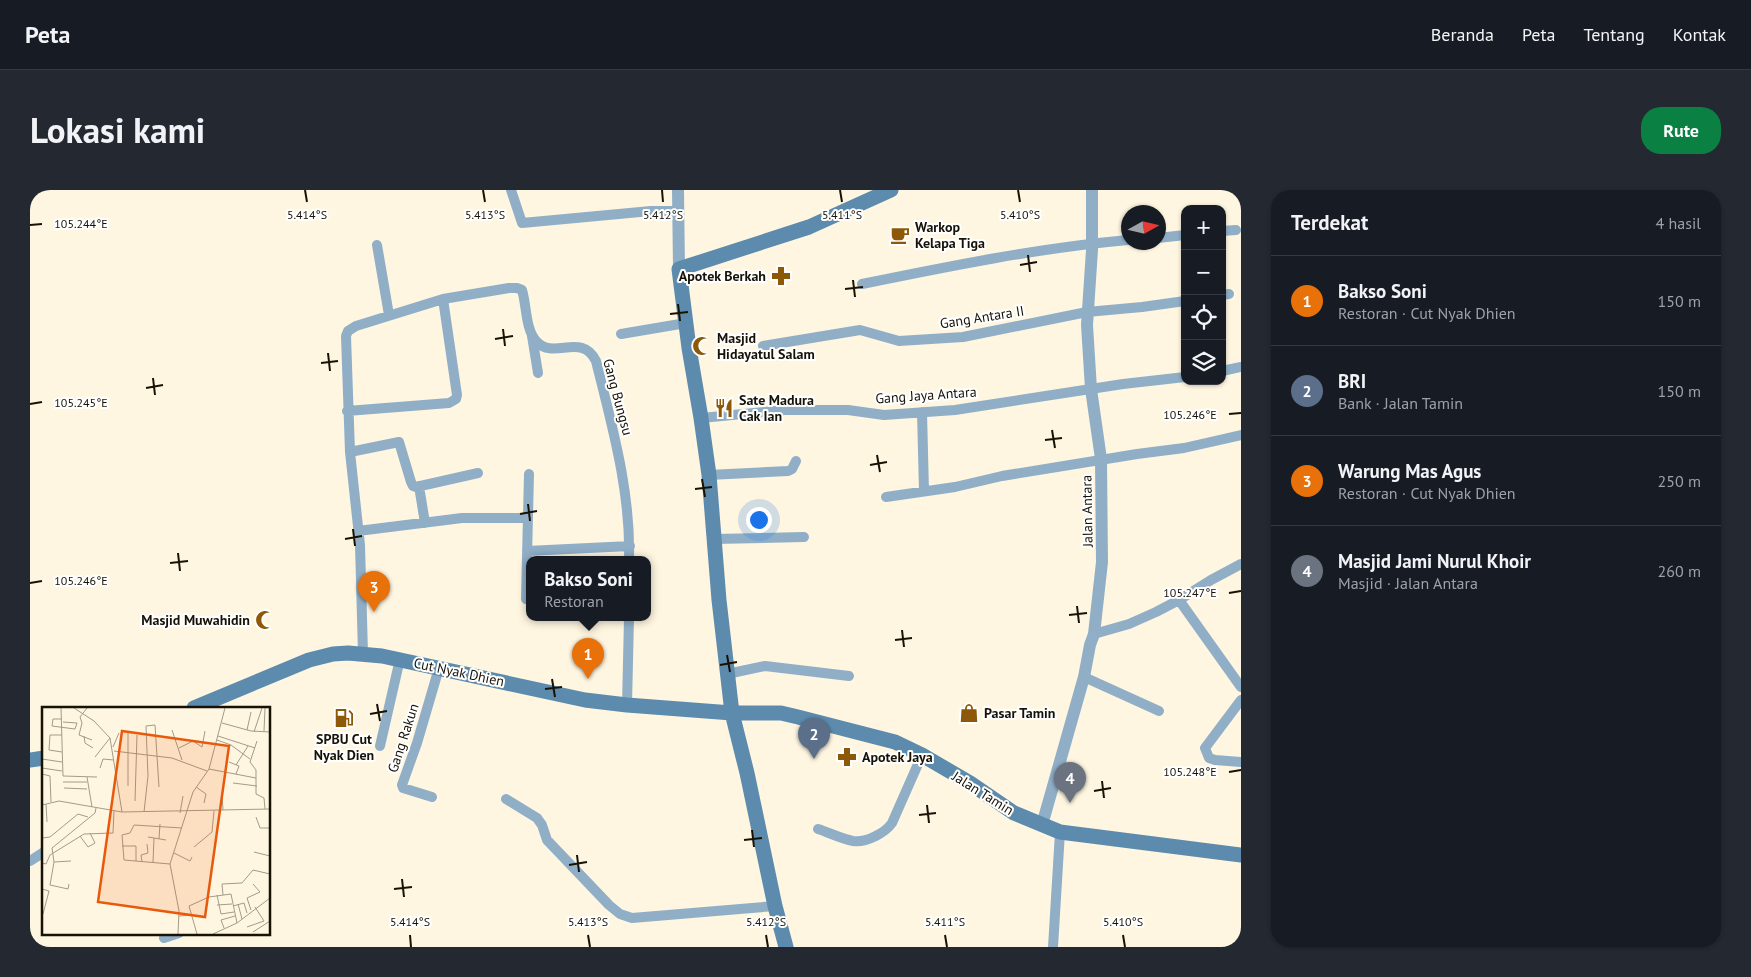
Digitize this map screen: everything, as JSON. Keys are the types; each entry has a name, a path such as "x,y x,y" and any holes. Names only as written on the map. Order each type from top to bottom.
{"main road":[{"path":"786,947 732,713 708,475 701,418 688,348 679,269 781,238 891,190"},
{"name":"Cut Nyak Dhien","path":"196,707 309,660 333,654 362,654 400,659 576,698 627,705 732,713"},
{"name":"Jalan Tamin","path":"732,713 781,713 884,738 922,755 970,783 1014,813 1060,832 1241,855"}],"street":[{"path":"511,190 522,223 651,211 678,211"},
{"path":"678,190 679,269"},
{"name":"Jalan Antara","path":"1042,825 1084,677 1094,634 1102,562 1101,460 1091,389 1088,312 1092,243 1092,190"},
{"path":"1226,231 1236,230"},
{"path":"1166,237 1181,235"},
{"path":"862,284 958,264 1092,243 1121,241"},
{"path":"377,245 389,315"},
{"path":"362,654 360,545 347,412 348,369 346,342 348,331 353,327 443,299 519,288 523,294 532,333 538,373"},
{"path":"347,412 449,404 456,399 457,395 443,299"},
{"name":"Gang Antara II","path":"763,346 860,330 899,341 963,336 1088,312 1181,302"},
{"path":"621,334 686,323"},
{"name":"Gang Bungsu","path":"532,333 537,342 542,346 550,348 583,347 593,354 622,473 630,546 629,556"},
{"path":"1226,370 1241,367"},
{"name":"Gang Jaya Antara","path":"701,418 785,410 848,410 884,414 955,410 1181,378"},
{"path":"922,412 924,491"},
{"path":"886,497 955,487 1002,476 1184,448 1241,435"},
{"path":"350,452 399,442 413,486 478,472"},
{"path":"708,475 788,470 792,469 796,461"},
{"path":"527,556 529,474"},
{"path":"419,486 425,523"},
{"path":"358,532 462,518 528,518"},
{"path":"714,539 804,538"},
{"path":"527,551 630,546"},
{"path":"1094,634 1129,624 1179,600 1211,580 1241,565"},
{"path":"1179,600 1241,687"},
{"path":"627,705 629,621"},
{"path":"380,746 400,659"},
{"path":"727,674 765,666 848,676"},
{"name":"Gang Rakun","path":"432,797 404,788 402,785 417,743 439,668"},
{"path":"1084,677 1159,711"},
{"path":"1241,700 1205,748 1210,758 1241,762"},
{"path":"818,829 855,842 880,835 887,831 922,755"},
{"path":"506,800 537,818 542,825 547,840 608,905 625,916 632,918 775,906"},
{"path":"1053,947 1060,832"},
{"path":"31,863 42,854"},
{"path":"165,939 177,934"}],"place":[{"name":"Warkop Kelapa Tiga","path":"900,235"},
{"name":"Apotek Berkah","path":"781,276"},
{"name":"Masjid Hidayatul Salam","path":"702,346"},
{"name":"Sate Madura Cak Ian","path":"724,408"},
{"name":"Warung Mas Agus","path":"374,612"},
{"name":"Masjid Muwahidin","path":"265,620"},
{"name":"Bakso Soni","path":"588,679"},
{"name":"Pasar Tamin","path":"969,713"},
{"name":"SPBU Cut Nyak Dien","path":"344,718"},
{"name":"Apotek Jaya","path":"847,757"},
{"name":"BRI","path":"814,759"},
{"name":"Masjid Jami Nurul Khoir","path":"1070,803"}]}
